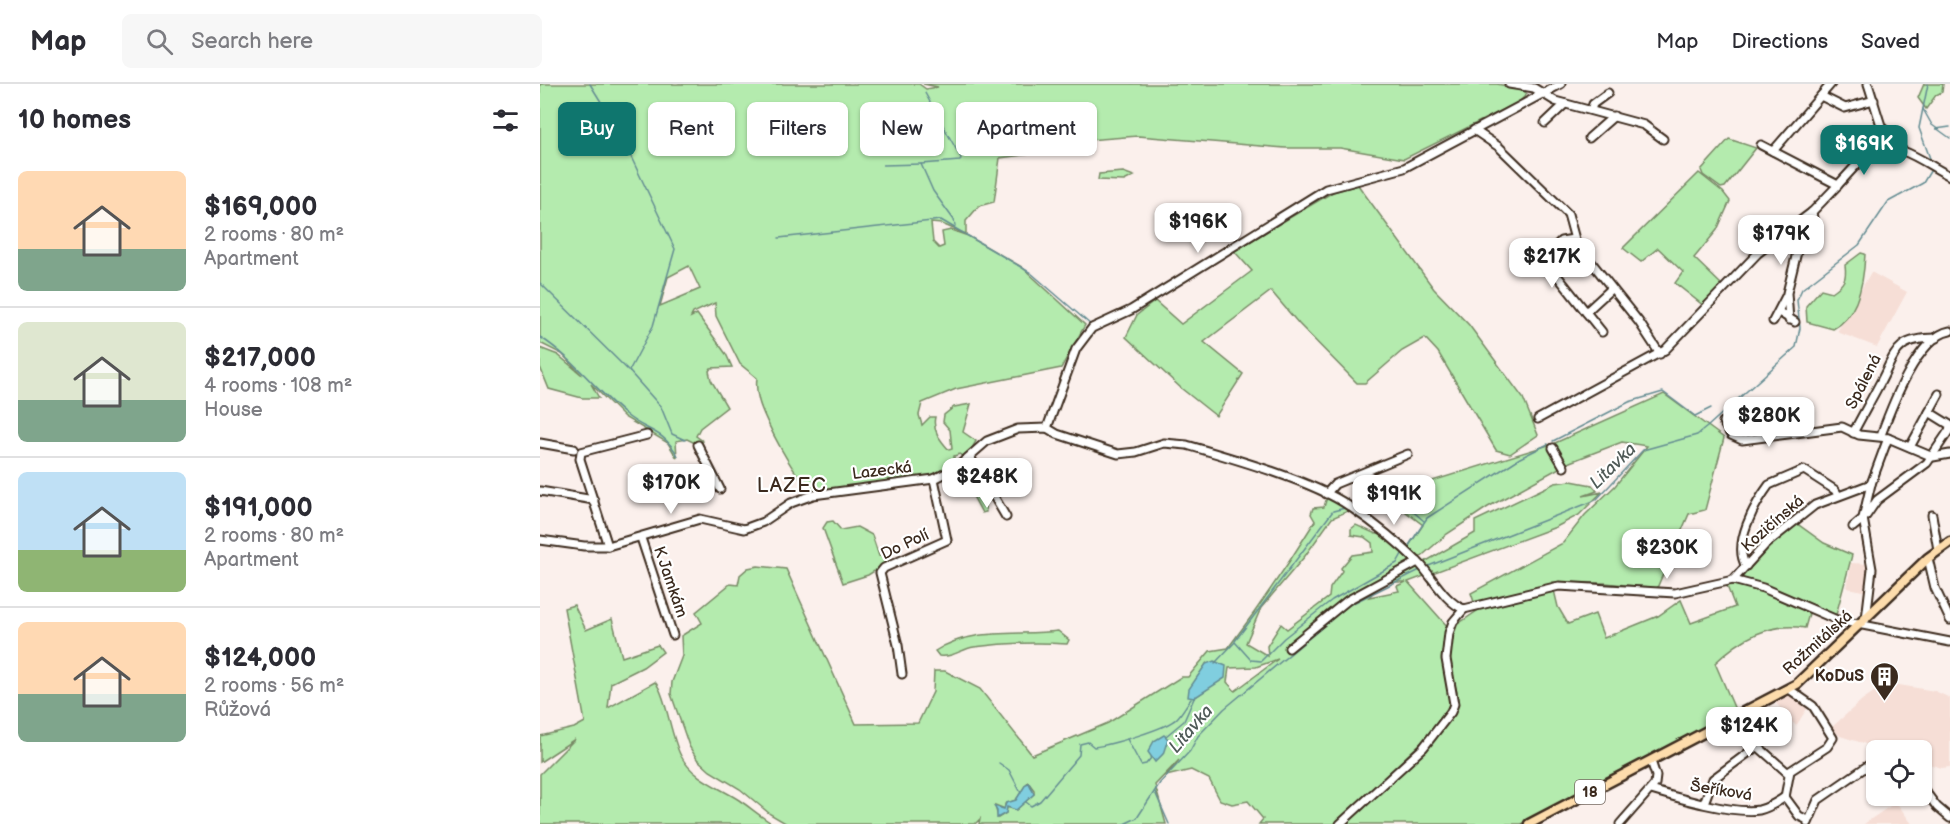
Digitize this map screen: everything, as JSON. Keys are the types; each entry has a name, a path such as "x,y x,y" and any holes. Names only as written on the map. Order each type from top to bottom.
{"main road":[{"name":"Rožmitálská","path":"1529,824 1789,689 1810,674 1928,558 1950,542"}],"street":[{"path":"1509,84 1534,88 1542,95 1564,104 1644,125 1663,139"},
{"path":"1464,609 1455,604 1419,564 1349,506 1326,494 1187,446 1164,443 1136,452 1118,454 1057,434 1047,428 1076,349 1092,328 1131,310 1326,189 1404,168 1561,84"},
{"path":"1773,151 1831,84"},
{"path":"1868,84 1884,129 1885,140 1890,147 1950,176"},
{"path":"1591,110 1593,104 1608,93"},
{"path":"1821,96 1845,108 1874,100"},
{"path":"1545,123 1564,104"},
{"path":"1589,138 1614,116"},
{"path":"1538,419 1660,354 1758,253 1812,212 1871,149 1884,129"},
{"path":"1474,130 1499,147 1568,214 1574,239 1639,322 1660,354"},
{"path":"1761,145 1838,185"},
{"path":"1871,149 1890,147"},
{"path":"1773,321 1787,293 1800,244 1814,224 1812,212"},
{"path":"1574,239 1561,241 1547,255 1546,261 1602,332"},
{"path":"1586,312 1611,289"},
{"path":"1779,312 1792,321 1787,293"},
{"path":"1864,622 1872,569 1863,518 1870,484 1901,384 1936,338 1950,331"},
{"name":"Spálená","path":"1853,433 1886,373 1890,358 1902,346 1913,340 1936,338"},
{"path":"1910,447 1939,394"},
{"path":"1852,527 1863,518 1877,500 1928,463 1950,427 1929,412"},
{"path":"1724,422 1731,435 1742,440 1842,427 1853,433 1885,437 1930,457 1950,454"},
{"name":"Lazecká","path":"540,540 584,546 608,546 700,519 712,520 738,529 750,528 791,502 813,495 934,479 950,472 987,441 1004,434 1047,428"},
{"path":"608,546 580,459 581,452 647,435"},
{"path":"540,443 574,449"},
{"path":"698,445 720,489"},
{"path":"1553,448 1564,467"},
{"path":"1326,494 1335,484 1408,454"},
{"path":"970,457 1006,518"},
{"path":"1746,566 1740,554 1741,542 1769,485 1804,470 1835,489 1838,495"},
{"path":"989,488 1006,473"},
{"name":"Do Polí","path":"902,674 898,645 880,573 884,568 947,540 934,479"},
{"name":"Kozičínská","path":"1733,580 1766,544 1806,511 1838,495 1870,484"},
{"path":"540,491 594,500"},
{"path":"1932,515 1938,550"},
{"name":"K Jamkám","path":"641,538 673,634"},
{"path":"1928,558 1935,588 1950,620"},
{"path":"1289,648 1348,600 1419,564"},
{"path":"1340,824 1423,748 1451,712 1454,704 1446,659 1449,633 1453,622 1464,609 1559,586 1675,593 1733,580 1763,588 1833,618 1864,622 1950,642"},
{"path":"1789,689 1813,706 1833,738 1827,747 1788,773 1785,797 1799,816 1808,822 1815,804 1822,796 1866,767"},
{"path":"1729,721 1788,773"},
{"path":"1704,803 1713,779 1756,747"},
{"path":"1620,824 1651,790 1656,776 1651,761"},
{"name":"Šeříková","path":"1651,790 1704,803 1759,810 1785,797"},
{"path":"1932,800 1950,818"}],"shaded area":[{"path":"1871,272 1907,292 1877,347 1837,332"},
{"path":"1851,563 1870,564 1868,592 1847,588"},
{"path":"1887,683 1935,691 1950,698 1950,767 1942,768 1932,765 1932,740 1866,740 1866,744 1840,736 1831,728 1862,700"},
{"path":"1789,693 1808,707 1796,726 1775,702"},
{"path":"1890,806 1899,806 1912,824 1864,824"}],"green space":[{"path":"540,84 919,84 926,89 938,87 923,84 1497,84 1522,89 1527,94 1519,102 1404,159 1340,148 1285,148 1138,136 1097,139 1097,102 956,102 956,156 1016,156 1000,158 994,202 979,206 966,221 966,234 942,224 931,223 933,242 939,248 944,246 942,232 951,230 968,236 1022,267 1085,325 1061,368 956,389 922,403 919,415 922,425 930,417 935,417 936,431 949,450 952,449 950,430 943,422 944,415 954,407 971,404 963,432 976,441 968,455 975,463 971,467 975,475 970,476 968,481 980,497 985,495 982,482 986,474 992,477 989,482 1000,494 996,497 993,494 984,500 986,512 982,513 968,487 958,483 960,478 957,469 964,463 960,454 954,456 954,467 939,475 812,493 812,488 798,475 774,435 759,401 757,378 740,364 716,316 715,303 693,313 691,317 697,314 726,354 732,367 711,368 709,371 711,380 727,407 700,428 696,436 703,441 699,445 687,439 676,441 677,458 668,443 624,417 591,384 599,398 582,398 549,389 540,367 540,348 558,355 582,375 562,354 540,343","holes":["689,266 700,289 660,306 668,277"]},
{"path":"1924,84 1943,84 1942,92 1936,95 1926,109 1918,98"},
{"path":"1729,139 1756,148 1725,187 1721,188 1703,175 1701,170"},
{"path":"1123,172 1134,176 1124,181 1098,180 1099,174"},
{"path":"1699,173 1723,192 1730,201 1717,230 1694,258 1723,286 1704,306 1675,283 1683,272 1658,248 1641,262 1623,248"},
{"path":"1358,185 1434,289 1469,325 1523,398 1538,435 1510,454 1496,450 1438,352 1425,338 1402,351 1365,383 1357,383 1299,324 1271,291 1204,342 1243,374 1216,416 1182,389 1126,337 1137,315 1155,301 1181,324 1252,271 1234,251 1333,192"},
{"path":"1861,253 1865,254 1861,285 1849,315 1833,329 1807,322 1806,306 1821,289 1832,292 1839,286 1845,278 1845,265"},
{"path":"1664,394 1724,438 1705,510 1689,514 1657,588 1605,583 1552,582 1558,607 1568,624 1595,614 1604,638 1658,616 1681,600 1691,623 1735,607 1725,581 1734,580 1766,544 1796,523 1824,543 1852,555 1835,619 1810,610 1805,628 1767,630 1745,640 1715,663 1736,712 1521,824 1345,824 1440,733 1457,708 1458,699 1450,666 1451,643 1455,626 1477,611 1471,593 1563,543 1585,515 1615,486 1647,446 1622,442 1570,462 1488,507 1447,534 1417,560 1406,550 1423,525 1406,512 1400,491 1555,443"},
{"path":"1571,481 1592,485 1597,491 1583,496 1602,492 1579,515 1556,527 1408,582 1448,627 1450,704 1428,736 1335,824 1259,824 1263,819 1248,801 1232,804 1220,800 1209,779 1191,770 1166,776 1179,760 1155,785 1166,824 979,824 980,819 975,824 787,824 770,814 740,789 710,771 697,759 689,746 671,694 672,682 682,656 681,636 702,623 696,612 730,584 738,585 740,575 748,568 758,566 786,569 856,724 918,723 933,692 934,671 945,671 980,689 1032,755 1108,723 1181,677 1188,677 1210,651 1228,648 1273,586 1315,521 1311,514 1313,508 1324,507 1327,497 1348,503 1348,511 1332,518 1305,556 1261,608 1246,643 1268,656 1267,646 1281,624 1287,629 1329,597 1330,588 1342,571 1341,568 1352,555 1373,552 1372,543 1364,537 1351,535 1351,529 1356,525 1376,534 1384,534 1415,560 1386,578 1369,597 1399,591 1397,586 1406,582 1390,582 1475,533 1475,521 1555,483","holes":["1278,659 1235,691 1227,682 1229,668 1256,667","1206,664 1207,689 1194,698 1195,681","1028,782 1034,794 1016,810 1007,807 1006,813 998,818 995,805 1005,809 1005,804 1016,800"]},
{"path":"833,521 841,530 857,527 872,535 879,556 888,558 889,562 868,575 843,583 823,528 827,522"},
{"path":"574,605 586,630 612,619 622,657 658,645 663,652 643,667 611,683 608,708 655,682 662,696 677,748 686,764 699,777 739,800 773,824 540,824 540,774 575,739 540,762 540,736 574,728 585,722 564,608"},
{"path":"1058,631 1069,640 1067,644 1021,643 986,646 969,648 944,656 939,656 935,651 949,643 979,635"}],"water":[{"path":"1214,661 1226,666 1225,678 1194,698 1188,697 1189,689 1206,664"},
{"path":"1164,735 1168,739 1163,754 1155,762 1148,752 1154,741"},
{"path":"1029,783 1034,794 1016,810 1007,807 1006,813 997,818 994,806 1004,809 1006,803 1016,800"}],"waterway":[{"path":"590,84 601,102"},
{"name":"Litavka","path":"1928,84 1919,128 1932,164"},
{"path":"925,93 961,158 960,161 921,164 933,191 954,220 955,226"},
{"path":"1923,109 1932,125 1950,138"},
{"path":"1936,129 1950,127"},
{"path":"631,156 675,249 653,326 629,371 661,407 672,434 685,440"},
{"path":"883,165 921,164"},
{"name":"Litavka","path":"1426,567 1596,500 1643,450 1697,435 1796,347 1800,328 1797,300 1802,289 1859,245 1888,202 1923,183 1932,168"},
{"path":"779,238 941,220 1031,273 1091,325"},
{"path":"540,283 629,371"},
{"path":"540,337 563,354 625,414 666,440 678,456"},
{"path":"1553,441 1629,402 1663,392 1695,416 1711,408"},
{"path":"1408,547 1427,518 1520,458 1548,444"},
{"path":"1384,498 1401,501 1424,521"},
{"path":"1235,641 1333,511 1345,508"},
{"path":"1215,663 1235,642 1251,660 1261,661 1284,638 1332,600 1397,563 1402,554"},
{"name":"Litavka","path":"1124,824 1137,818 1160,783 1190,751 1198,736 1224,709 1349,605 1422,569"},
{"path":"1166,736 1184,721 1195,696"},
{"path":"1026,802 1031,806 1040,801 1079,755 1080,744 1088,742 1094,747 1101,746 1162,727 1177,718 1191,699"},
{"path":"1127,739 1141,765 1146,764 1151,758"},
{"path":"999,763 1009,770 1021,793"},
{"path":"1155,792 1169,824"}],"place":[{"name":"KoDuS","path":"1885,702"}],"district":[{"name":"LAZEC","path":"792,486"}]}
